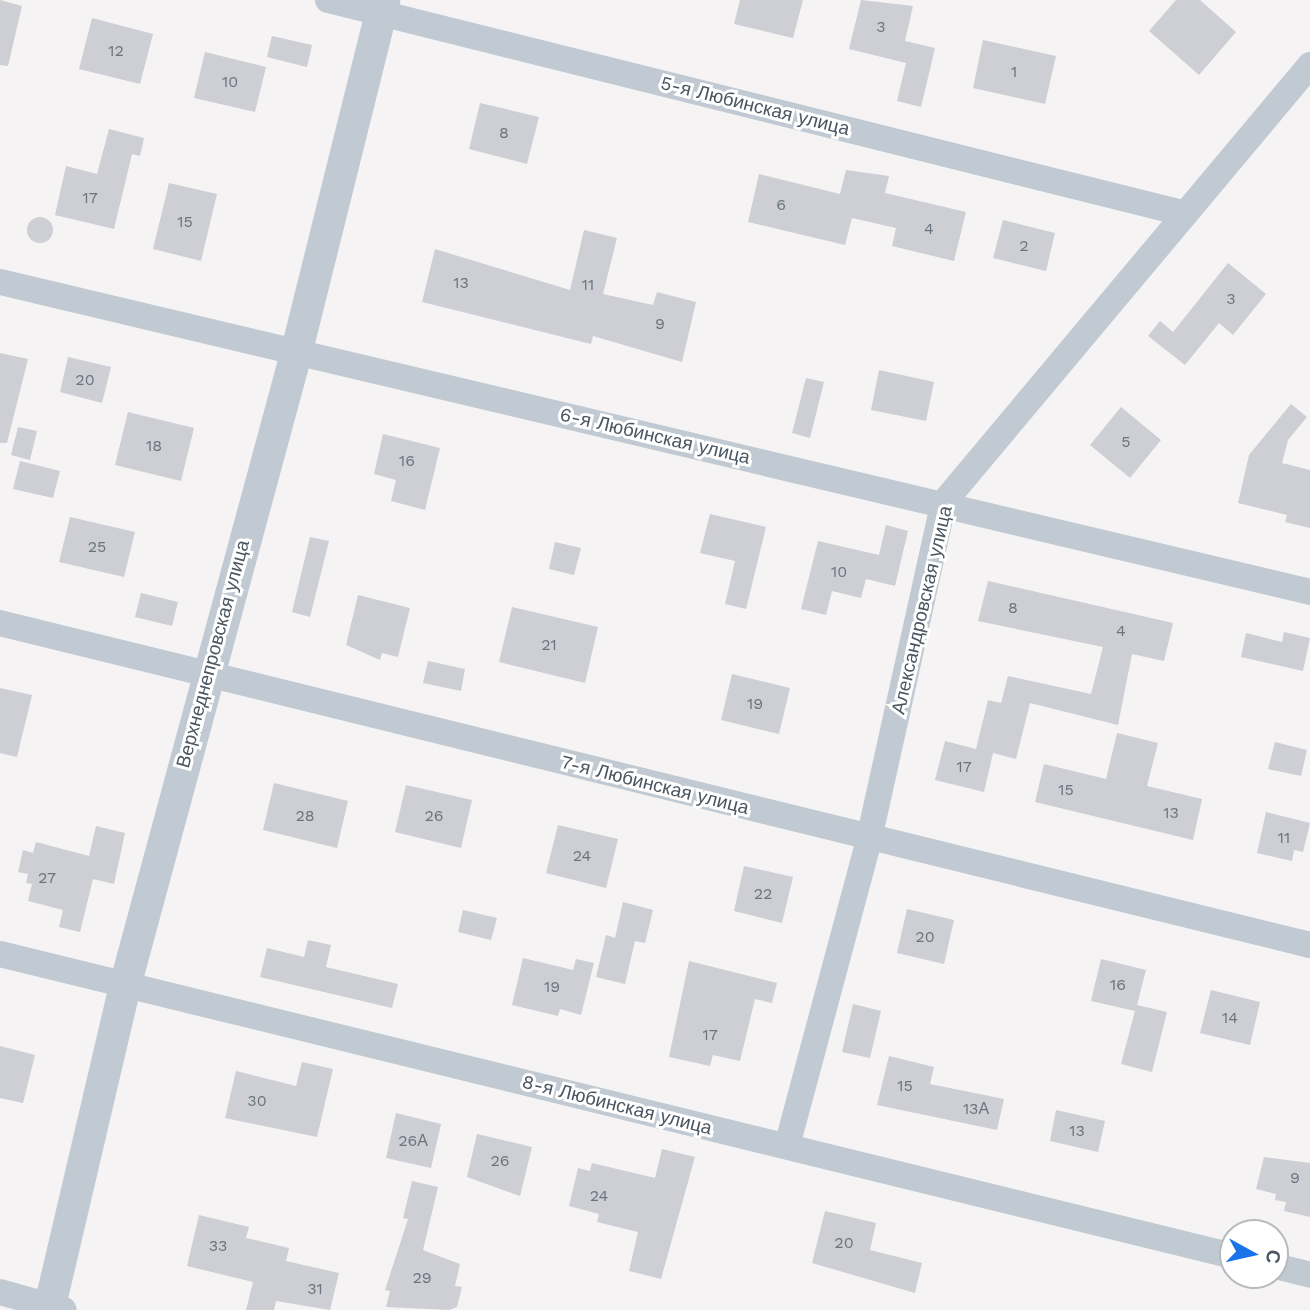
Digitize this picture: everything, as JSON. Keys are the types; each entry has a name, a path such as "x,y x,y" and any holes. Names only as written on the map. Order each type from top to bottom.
{"street":[{"name":"5-я Любинская улица","path":"328,0 383,6 1182,213"},
{"name":"Верхнеднепровская улица","path":"55,1308 125,986 207,674 296,354 383,6"},
{"name":"Александровская улица","path":"787,1146 869,839 944,502 1182,213 1310,65"},
{"name":"6-я Любинская улица","path":"0,282 296,354 944,502 1310,593"},
{"name":"7-я Любинская улица","path":"0,623 869,839 1310,945"},
{"name":"8-я Любинская улица","path":"0,954 1219,1253"},
{"path":"1289,1270 1310,1275"},
{"path":"0,1292 55,1308"}],"building":[{"path":"0,0 22,6 8,66 0,65"},
{"path":"740,0 803,0 793,38 734,24"},
{"path":"861,0 913,6 905,41 935,48 921,107 897,101 906,63 849,49"},
{"path":"1176,0 1200,0 1236,32 1199,75 1149,31"},
{"path":"92,18 153,34 140,84 79,69"},
{"path":"272,36 312,45 307,67 267,57"},
{"path":"983,40 1056,56 1045,104 973,88"},
{"path":"205,52 266,67 255,112 194,98"},
{"path":"480,103 539,117 527,164 469,149"},
{"path":"109,129 144,138 140,156 132,154 114,229 55,215 66,166 97,174"},
{"path":"846,170 889,176 885,193 966,212 954,261 892,246 896,228 852,218 845,245 748,222 759,174 840,194"},
{"path":"169,183 217,194 201,261 153,249"},
{"path":"40,217 49,221 53,230 49,239 40,243 31,239 27,230 31,221"},
{"path":"1003,220 1055,233 1046,271 993,258"},
{"path":"584,230 617,238 603,294 653,305 657,292 696,302 682,362 593,336 591,344 422,302 435,249 570,290"},
{"path":"1228,263 1266,294 1233,335 1219,323 1185,365 1148,336 1160,321 1173,332"},
{"path":"0,353 28,359 7,443 0,443"},
{"path":"68,357 111,367 102,403 60,392"},
{"path":"879,370 934,382 926,421 871,410"},
{"path":"806,378 824,382 810,438 792,433"},
{"path":"1291,404 1307,417 1288,440 1282,463 1310,470 1310,528 1285,522 1287,515 1238,503 1249,455"},
{"path":"1121,407 1161,440 1130,478 1090,445"},
{"path":"128,412 194,428 181,481 115,465"},
{"path":"18,427 37,431 30,460 11,455"},
{"path":"383,434 440,448 425,510 391,501 396,480 374,474"},
{"path":"20,461 60,471 53,498 13,489"},
{"path":"710,514 766,527 746,609 725,604 735,561 700,553"},
{"path":"70,517 135,532 124,577 59,562"},
{"path":"886,525 908,531 895,586 866,579 861,598 832,591 826,615 801,609 818,541 879,555"},
{"path":"310,537 329,541 310,617 292,612"},
{"path":"555,542 581,548 574,575 549,569"},
{"path":"988,581 1173,623 1164,661 1132,654 1118,725 1030,703 1016,759 993,753 984,792 935,780 945,741 976,749 988,700 1001,703 1008,676 1091,694 1103,647 978,621"},
{"path":"141,593 178,602 172,626 135,617"},
{"path":"358,595 410,608 398,657 382,653 380,660 346,645"},
{"path":"512,607 598,627 585,683 499,662"},
{"path":"1284,632 1310,638 1303,671 1241,657 1246,633 1282,642"},
{"path":"428,661 465,669 461,691 423,683"},
{"path":"732,674 790,688 779,734 721,720"},
{"path":"0,688 32,695 17,757 0,753"},
{"path":"1117,733 1158,743 1147,786 1202,799 1193,840 1035,802 1044,764 1106,779"},
{"path":"1275,742 1307,750 1301,776 1268,769"},
{"path":"274,783 348,801 337,848 263,830"},
{"path":"406,785 472,800 461,848 395,832"},
{"path":"1266,812 1310,823 1303,852 1294,850 1292,861 1257,853"},
{"path":"558,825 618,839 606,888 546,873"},
{"path":"96,826 125,833 114,884 93,879 80,932 59,927 63,910 28,901 32,884 26,883 28,874 18,872 23,850 33,853 36,842 89,856"},
{"path":"744,866 793,877 782,923 734,911"},
{"path":"623,902 653,910 645,943 635,941 625,984 596,977 606,935 615,938"},
{"path":"907,909 954,920 944,964 897,953"},
{"path":"463,910 497,918 491,940 458,932"},
{"path":"308,940 331,945 326,967 398,984 392,1008 260,977 267,948 304,957"},
{"path":"523,958 573,970 576,959 594,963 581,1015 560,1009 558,1016 512,1005"},
{"path":"1101,959 1146,970 1137,1005 1167,1012 1152,1072 1121,1064 1135,1011 1091,1001"},
{"path":"689,961 777,983 772,1003 755,999 740,1061 713,1055 710,1066 669,1057"},
{"path":"1211,990 1260,1002 1250,1045 1200,1033"},
{"path":"853,1004 881,1011 870,1058 842,1052"},
{"path":"0,1046 35,1055 23,1103 0,1098"},
{"path":"889,1056 934,1067 930,1084 1004,1099 997,1130 877,1105"},
{"path":"302,1062 333,1069 317,1137 225,1118 236,1071 296,1086"},
{"path":"1056,1110 1105,1121 1098,1152 1050,1141"},
{"path":"396,1113 441,1124 431,1168 386,1158"},
{"path":"477,1134 532,1147 520,1196 467,1177"},
{"path":"662,1149 695,1157 661,1279 629,1271 638,1232 597,1222 599,1214 569,1206 578,1168 590,1171 592,1163 655,1178"},
{"path":"1264,1157 1310,1163 1310,1217 1284,1211 1286,1202 1275,1200 1276,1194 1256,1189"},
{"path":"412,1181 438,1187 423,1250 460,1264 455,1286 462,1287 457,1307 449,1310 386,1307 390,1291 385,1290 408,1219 403,1218"},
{"path":"825,1211 876,1223 870,1250 922,1263 915,1293 812,1263"},
{"path":"199,1215 249,1227 246,1238 289,1248 286,1261 339,1273 330,1310 276,1301 274,1310 246,1310 253,1282 187,1266"}]}
